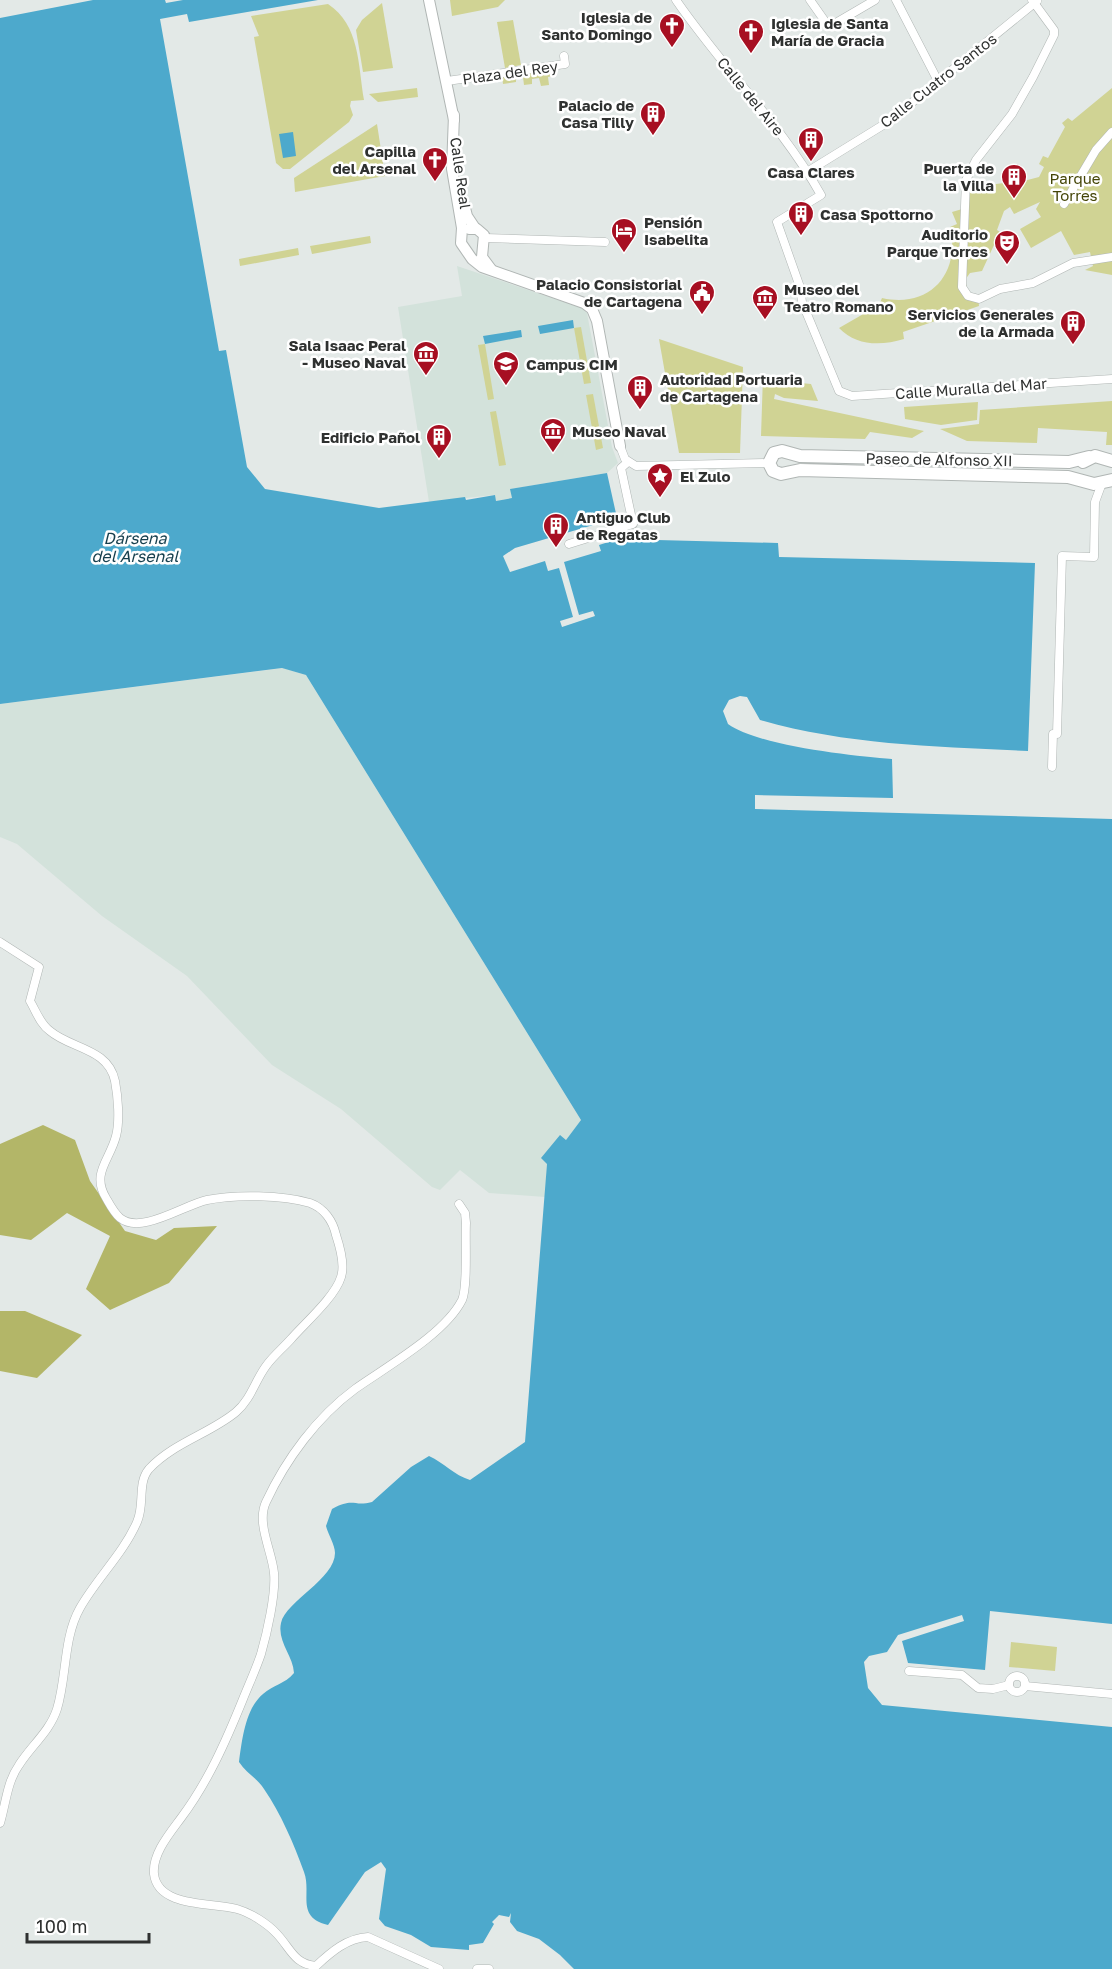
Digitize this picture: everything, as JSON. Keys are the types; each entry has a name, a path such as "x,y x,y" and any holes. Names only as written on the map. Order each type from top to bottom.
{"main road":[{"name":"Calle Real","path":"422,0 431,42 447,81"},
{"name":"Calle Real","path":"429,0 454,115 465,211 475,228"},
{"name":"Calle Real","path":"454,115 452,169 462,225 461,237"},
{"path":"499,274 483,261 482,232 475,228 466,230 461,237 464,249 477,263 499,274 584,303 592,309 597,321 620,446"},
{"path":"464,249 474,252 484,242"},
{"path":"777,452 788,453 792,462 786,472 775,472 769,463 770,458 777,452"},
{"name":"Paseo de Alfonso XII","path":"788,453 809,457 1069,462 1089,457"},
{"path":"1089,457 1107,460 1109,469 1106,481 1088,482 1082,475 1081,467 1089,457"},
{"name":"Paseo de Alfonso XII","path":"786,472 800,470 1060,477 1088,482"}],"street":[{"name":"Calle del Aire","path":"676,0 699,34 791,145 821,195 777,222 801,287 802,302 834,386"},
{"path":"810,0 829,27 875,0"},
{"path":"896,0 939,83"},
{"name":"Calle Cuatro Santos","path":"807,172 888,122 939,83 1035,1"},
{"path":"1035,1 1054,30 1034,77 1011,114 976,160 966,180 966,239 962,287 968,296 978,299 1000,289 1033,283 1073,263 1112,256"},
{"name":"Plaza del Rey","path":"447,81 565,64 564,56"},
{"path":"1064,204 1096,150 1112,132"},
{"path":"484,242 605,242"},
{"name":"Calle Muralla del Mar","path":"834,386 842,393 852,396 1112,379"},
{"path":"620,446 628,462 640,466 769,463"},
{"path":"569,544 633,525 621,468 628,462"},
{"path":"1095,502 1106,481"},
{"path":"1052,767 1053,734 1057,734 1062,556 1094,556 1095,502 1088,482"},
{"path":"0,942 39,967 30,1001 41,1023 51,1033 102,1058 111,1069 115,1082 117,1131 114,1145 99,1172 99,1179 104,1195 121,1219 132,1223 145,1222 207,1200 265,1197 295,1199 315,1205 328,1217 334,1227 342,1266 341,1278 331,1293 266,1366 244,1405 232,1415 194,1435 148,1470 142,1484 141,1515 128,1542 81,1607 74,1622 56,1711 44,1733 18,1765 11,1780 0,1823"},
{"path":"439,1969 368,1937 347,1942 316,1966 304,1965 293,1956 277,1934 256,1918 237,1909 182,1900 161,1890 154,1876 154,1862 168,1836 202,1787 229,1734 261,1655 275,1574 263,1519 265,1504 299,1447 323,1417 354,1390 424,1342 463,1298 466,1223 465,1213 459,1204"},
{"path":"909,1671 962,1675 978,1688 993,1689 1009,1685"},
{"path":"1009,1685 1010,1680 1017,1676 1023,1678 1025,1686"},
{"path":"1009,1685 1017,1692 1025,1686 1112,1694"},
{"path":"477,1969 489,1969"}],"shaded area":[{"name":"Campus CIM","path":"457,266 582,308 587,313 612,447 618,463 607,473 511,489 512,498 496,501 494,495 429,502 398,307 462,296"},
{"path":"283,668 306,675 581,1120 566,1140 560,1136 542,1159 547,1164 545,1197 489,1193 460,1170 440,1190 432,1187 341,1109 272,1065 187,976 102,916 17,844 0,837 0,704"}],"green space":[{"path":"450,0 505,0 498,7 452,16"},
{"path":"382,3 393,68 363,72 356,30 362,20"},
{"path":"328,4 346,23 352,34 364,100 351,101 353,115 349,122 290,169 283,169 276,163 254,37 259,36 251,16"},
{"path":"513,20 521,65 505,68 497,22"},
{"path":"552,68 553,76 548,77 549,85 541,86 539,78 532,79 532,84 524,85 523,77 516,78 516,82 503,84 502,75"},
{"path":"417,88 418,97 378,102 369,94"},
{"name":"Parque Torres","path":"1112,88 1112,275 1085,270 1093,266 1090,252 1074,255 1061,231 1031,248 1020,229 1041,217 1036,209 1040,202 1014,214 1010,207 1004,211 997,230 1000,232 982,271 970,273 965,280 968,292 978,296 979,306 903,332 904,339 887,343 861,341 839,328 879,305 882,298 899,300 914,298 928,292 938,284 946,273 951,259 950,227 957,224 952,212 969,207 969,192 980,191 980,186 1004,183 1004,186 1039,177 1044,167 1039,164 1043,156 1048,158 1065,127 1062,123 1068,118 1072,121"},
{"path":"377,124 385,176 295,192 294,178"},
{"path":"370,236 371,243 312,254 310,246"},
{"path":"298,248 299,255 240,266 239,259"},
{"path":"581,327 591,383 584,384 574,328"},
{"path":"659,339 743,367 740,453 679,453"},
{"path":"485,344 494,399 488,400 478,345"},
{"path":"763,375 771,376 771,380 811,384 818,401 784,398 775,394 774,399 924,431 912,438 870,432 865,439 761,436"},
{"path":"593,394 603,448 596,450 586,395"},
{"path":"1112,401 1112,445 1106,445 1107,432 1038,428 1037,443 967,441 940,429 979,424 980,410"},
{"path":"978,402 977,420 941,425 905,419 904,407"},
{"path":"496,411 506,465 499,466 490,412"},
{"path":"43,1125 75,1140 90,1181 125,1231 156,1240 174,1228 217,1226 169,1283 110,1310 86,1289 110,1236 67,1213 31,1240 0,1235 0,1144"},
{"path":"0,1311 25,1311 82,1335 37,1378 0,1371"},
{"path":"1011,1642 1057,1647 1055,1671 1009,1667"}],"water":[{"name":"Dársena del Arsenal","path":"93,0 165,0 166,3 183,0 318,0 189,22 187,14 160,19 219,351 226,350 247,467 265,489 379,508 495,495 496,501 512,498 510,489 607,473 617,518 515,548 503,556 510,572 545,561 548,571 559,568 573,617 560,621 562,627 595,616 593,611 579,615 564,562 601,551 599,545 618,539 778,543 779,557 1035,563 1028,751 893,743 826,735 760,720 747,697 740,696 729,700 723,711 728,724 742,732 761,738 807,749 892,759 893,798 755,795 755,809 1112,819 1112,1624 990,1611 985,1670 908,1663 902,1641 964,1621 962,1615 898,1635 887,1652 869,1656 864,1662 868,1688 882,1705 1112,1727 1112,1969 574,1969 539,1939 517,1931 510,1922 511,1913 509,1917 499,1915 492,1922 494,1924 483,1943 469,1945 469,1950 431,1947 411,1935 385,1926 379,1919 386,1869 381,1862 365,1872 328,1925 311,1916 308,1910 304,1872 287,1829 261,1785 239,1762 248,1717 263,1694 287,1680 294,1673 281,1636 281,1623 292,1606 319,1581 333,1563 335,1550 326,1526 332,1509 349,1503 372,1502 411,1467 429,1456 470,1480 525,1442 547,1164 541,1158 560,1135 566,1140 581,1120 306,675 282,668 0,704 0,18"},
{"path":"293,132 296,156 283,158 279,134"},
{"path":"573,320 574,328 540,334 538,326"},
{"path":"521,330 522,337 485,344 483,336"}],"place":[{"name":"Iglesia de Santo Domingo","path":"672,49"},
{"name":"Iglesia de Santa María de Gracia","path":"751,55"},
{"name":"Palacio de Casa Tilly","path":"653,137"},
{"name":"Casa Clares","path":"811,163"},
{"name":"Capilla del Arsenal","path":"435,183"},
{"name":"Puerta de la Villa","path":"1014,200"},
{"name":"Casa Spottorno","path":"801,237"},
{"name":"Pensión Isabelita","path":"624,254"},
{"name":"Auditorio Parque Torres","path":"1007,266"},
{"name":"Palacio Consistorial de Cartagena","path":"702,316"},
{"name":"Museo del Teatro Romano","path":"765,321"},
{"name":"Servicios Generales de la Armada","path":"1073,346"},
{"name":"Sala Isaac Peral - Museo Naval","path":"426,377"},
{"name":"Campus CIM","path":"506,387"},
{"name":"Autoridad Portuaria de Cartagena","path":"640,411"},
{"name":"Museo Naval","path":"553,454"},
{"name":"Edificio Pañol","path":"439,460"},
{"name":"El Zulo","path":"660,499"},
{"name":"Antiguo Club de Regatas","path":"556,549"}]}
